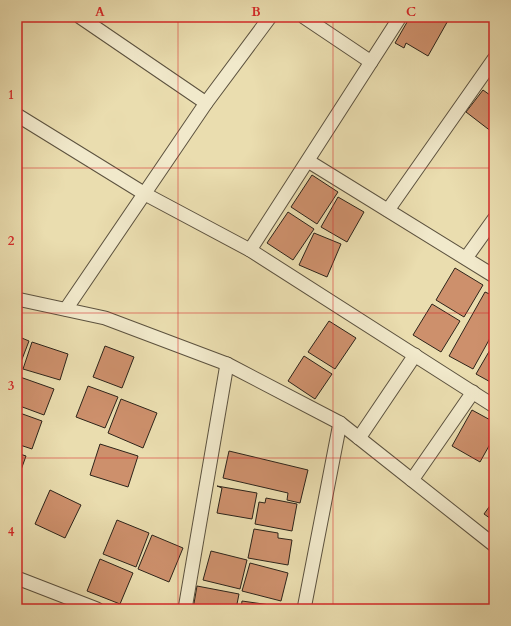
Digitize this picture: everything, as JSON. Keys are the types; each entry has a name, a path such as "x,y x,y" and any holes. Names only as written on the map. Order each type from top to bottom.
{"street":[{"path":"80,17 206,103"},
{"path":"66,309 206,103 270,17"},
{"path":"304,17 371,62"},
{"path":"250,250 400,17"},
{"path":"388,210 494,59"},
{"path":"17,115 145,194 250,250 494,406"},
{"path":"308,161 494,276"},
{"path":"466,258 494,219"},
{"path":"17,299 105,318 228,364 340,423 494,545"},
{"path":"360,438 415,355"},
{"path":"185,609 228,364"},
{"path":"412,480 473,392"},
{"path":"304,609 340,423"},
{"path":"17,578 97,609"}],"building":[{"path":"410,17 450,17 428,56 406,43 404,48 395,43"},
{"path":"494,78 494,89 489,85"},
{"path":"483,90 494,98 494,129 492,132 466,112"},
{"path":"312,175 338,192 317,224 291,207"},
{"path":"338,197 364,212 347,242 321,227"},
{"path":"288,212 314,229 293,260 267,243"},
{"path":"314,233 341,244 327,277 299,265"},
{"path":"455,268 483,285 464,317 436,300"},
{"path":"485,292 494,296 494,331 473,369 449,356"},
{"path":"432,304 460,321 441,352 413,335"},
{"path":"329,321 356,338 335,369 308,352"},
{"path":"17,336 29,341 19,367 17,366"},
{"path":"32,342 68,354 60,380 23,369"},
{"path":"494,343 494,384 476,374"},
{"path":"105,346 134,357 122,388 93,377"},
{"path":"304,356 332,374 315,399 288,381"},
{"path":"20,377 54,389 44,415 17,405 17,384"},
{"path":"88,386 118,397 105,428 76,417"},
{"path":"121,399 157,413 143,448 108,433"},
{"path":"472,410 494,422 494,437 480,462 452,446"},
{"path":"17,412 42,421 32,449 17,444"},
{"path":"100,444 138,456 128,487 90,475"},
{"path":"229,451 308,470 300,503 287,500 288,493 223,478"},
{"path":"17,453 26,456 17,481"},
{"path":"217,486 257,493 252,519 217,513 222,488"},
{"path":"50,490 81,505 65,538 35,524"},
{"path":"266,498 297,504 292,531 255,524 259,502 265,503"},
{"path":"494,500 494,521 484,514"},
{"path":"117,520 149,533 136,567 103,554"},
{"path":"254,529 278,533 278,538 292,540 288,565 248,558"},
{"path":"152,535 183,548 169,582 138,569"},
{"path":"211,551 247,560 240,589 203,580"},
{"path":"100,559 133,573 120,604 87,591"},
{"path":"250,563 288,573 281,601 242,591"},
{"path":"197,586 239,594 236,609 193,609"},
{"path":"242,601 277,606 276,609 241,609"}]}
